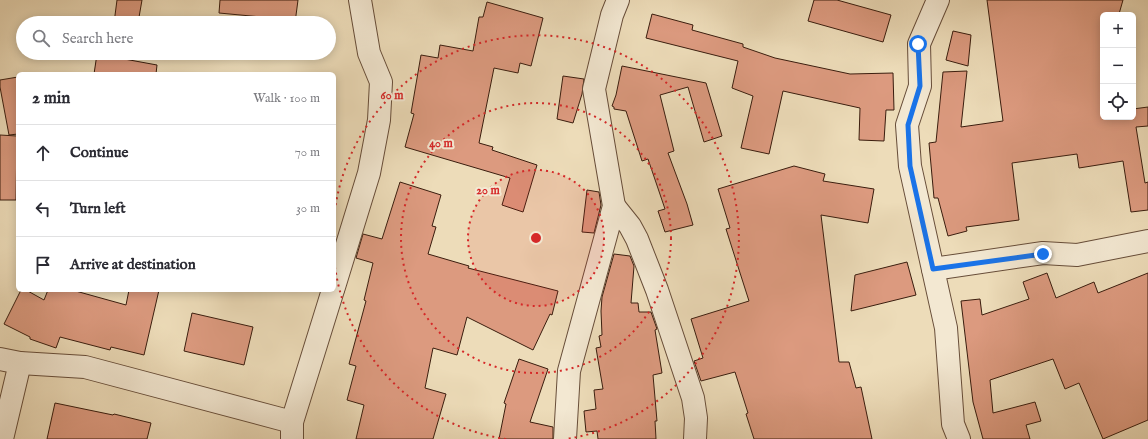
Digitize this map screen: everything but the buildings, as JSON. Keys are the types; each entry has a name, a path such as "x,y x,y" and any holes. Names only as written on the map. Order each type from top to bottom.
{"street":[{"path":"336,280 369,173 379,120 381,82 368,53 360,0"},
{"path":"565,439 569,370 614,206 594,89 612,15 618,0"},
{"path":"938,0 918,44 920,86 908,125 910,166 946,328 953,424 959,439"},
{"path":"614,206 630,226 637,239 657,290 693,398 696,418 695,439"},
{"path":"933,269 1043,254 1077,255 1148,241"},
{"path":"2,439 10,361 85,367 292,431 332,292"}],"route":[{"path":"918,44 920,86 908,125 910,166 933,269 1043,254"}]}
